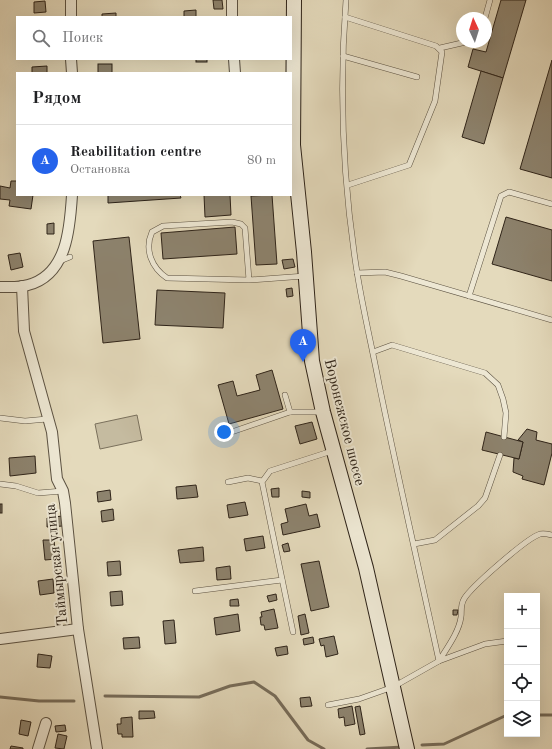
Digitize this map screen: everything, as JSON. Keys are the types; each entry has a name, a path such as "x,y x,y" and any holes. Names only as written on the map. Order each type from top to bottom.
{"main road":[{"name":"Воронежское шоссе","path":"294,0 293,145 306,276 312,360 333,451 366,568 392,687 408,749"}],"street":[{"path":"71,0 71,16"},
{"path":"232,0 232,16"},
{"path":"72,60 72,72"},
{"path":"234,60 235,72"},
{"path":"0,288 22,286 35,282 48,273 59,262 66,241 72,196"},
{"name":"Таймырская улица","path":"22,286 24,331 47,419 52,432 57,479 63,491 78,629 97,749"},
{"path":"0,639 78,629"},
{"path":"38,749 46,723"}],"lane":[{"path":"346,0 343,56 343,111 348,185 357,273 401,492 414,544 439,661"},
{"path":"487,12 490,0"},
{"path":"345,17 440,48 456,44"},
{"path":"348,185 409,165 435,101 442,52 440,48"},
{"path":"343,56 416,77"},
{"path":"469,296 501,196 509,192 552,204"},
{"path":"249,280 245,228 241,224 232,222 163,226 152,232 150,241 150,257 157,271 167,278 249,280 306,276"},
{"path":"59,262 70,257"},
{"path":"357,273 385,272 552,320"},
{"path":"373,352 392,345 486,374 498,386 503,398 506,413 504,437"},
{"path":"285,395 290,412"},
{"path":"220,436 290,412 323,412"},
{"path":"0,418 25,421 47,419"},
{"path":"262,481 270,471 333,451"},
{"path":"414,544 435,540 478,506 485,498 500,455"},
{"path":"228,482 248,478 262,481"},
{"path":"262,481 293,632"},
{"path":"0,484 16,486 38,493 63,491"},
{"path":"439,661 461,618 461,605 466,596 483,578 533,537 544,533 552,535"},
{"path":"195,591 282,580"},
{"path":"328,705 359,699 392,687 439,661 485,644 504,641"}],"shaded area":[{"path":"137,415 142,440 100,449 95,424"}],"building":[{"path":"213,0 222,0 223,9 214,9"},
{"path":"501,0 526,0 503,78 468,67 473,49 486,52 487,48 492,48 492,31"},
{"path":"45,1 46,12 34,13 34,2"},
{"path":"196,10 196,16 184,16 184,11"},
{"path":"116,13 116,16 102,16 102,14"},
{"path":"196,60 207,60 207,62 196,62"},
{"path":"552,60 552,178 520,169"},
{"path":"98,64 112,64 112,72 98,72"},
{"path":"47,66 47,72 32,72 32,67"},
{"path":"481,71 503,78 484,144 462,137"},
{"path":"11,181 16,181 16,196 33,196 31,209 9,206 10,200 0,199 0,186 10,188"},
{"path":"108,196 180,196 181,198 108,203"},
{"path":"204,196 230,196 231,215 205,217"},
{"path":"251,196 272,196 277,264 256,265"},
{"path":"506,217 552,230 552,281 492,264"},
{"path":"54,223 54,234 47,234 47,224"},
{"path":"235,227 237,254 163,259 161,233"},
{"path":"129,237 140,339 103,343 93,241"},
{"path":"20,253 23,267 11,270 8,255"},
{"path":"293,259 295,267 284,269 282,260"},
{"path":"292,288 293,296 287,297 286,289"},
{"path":"157,290 225,293 223,328 155,325"},
{"path":"272,370 283,409 229,424 218,385 233,381 237,396 260,390 256,375"},
{"path":"312,422 317,439 300,444 295,426"},
{"path":"527,429 537,432 536,440 552,444 552,453 544,485 522,479 523,476 513,472 514,458 519,459 523,442 518,440"},
{"path":"486,432 523,442 519,459 482,450"},
{"path":"35,456 36,473 10,476 9,458"},
{"path":"196,485 198,497 177,499 176,487"},
{"path":"279,488 279,497 272,497 271,489"},
{"path":"110,490 111,500 98,502 97,492"},
{"path":"302,491 310,492 310,498 302,497"},
{"path":"245,502 248,515 229,518 227,505"},
{"path":"0,504 2,504 2,513 0,513"},
{"path":"306,504 309,516 317,514 320,527 283,535 281,524 288,522 285,509"},
{"path":"113,509 114,520 102,522 101,511"},
{"path":"62,516 63,526 47,527 47,518"},
{"path":"263,536 265,548 246,551 244,539"},
{"path":"43,540 54,540 56,559 45,560"},
{"path":"288,543 290,551 284,552 282,545"},
{"path":"203,547 204,561 180,563 178,550"},
{"path":"120,561 121,575 108,576 107,562"},
{"path":"319,561 329,607 311,611 301,564"},
{"path":"230,566 231,579 217,580 216,568"},
{"path":"53,579 54,593 40,595 38,581"},
{"path":"122,591 123,605 111,606 110,592"},
{"path":"276,594 277,600 269,602 267,596"},
{"path":"238,599 239,606 230,606 230,600"},
{"path":"274,609 278,628 265,630 264,625 261,625 261,612"},
{"path":"453,610 458,610 457,615 453,615"},
{"path":"238,614 240,631 216,635 214,618"},
{"path":"305,614 309,633 301,635 298,616"},
{"path":"174,620 176,643 165,644 163,621"},
{"path":"334,636 338,654 326,657 324,645 321,646 319,639"},
{"path":"139,637 140,648 124,649 123,638"},
{"path":"313,637 314,643 304,645 303,639"},
{"path":"287,646 288,654 277,656 275,648"},
{"path":"38,654 52,656 50,668 37,667"},
{"path":"310,697 312,706 301,707 300,698"},
{"path":"352,706 355,724 345,726 344,717 339,718 338,709"},
{"path":"360,706 365,734 360,735 355,707"},
{"path":"139,711 154,711 155,718 139,719"},
{"path":"132,717 133,737 122,737 122,734 118,734 117,724 121,724 121,718"},
{"path":"21,720 31,722 28,736 19,734"},
{"path":"65,725 66,731 56,732 55,726"},
{"path":"58,734 67,736 64,749 55,748"},
{"path":"11,746 23,748 23,749 10,749"}],"waterway":[{"path":"105,696 199,697 230,686 254,682 275,696 308,740 324,749"},
{"path":"0,697 39,701 74,701"},
{"path":"540,715 552,715"},
{"path":"422,745 444,744 504,716"},
{"path":"367,749 403,747"}],"place":[{"name":"Reabilitation centre","path":"303,362"}]}
